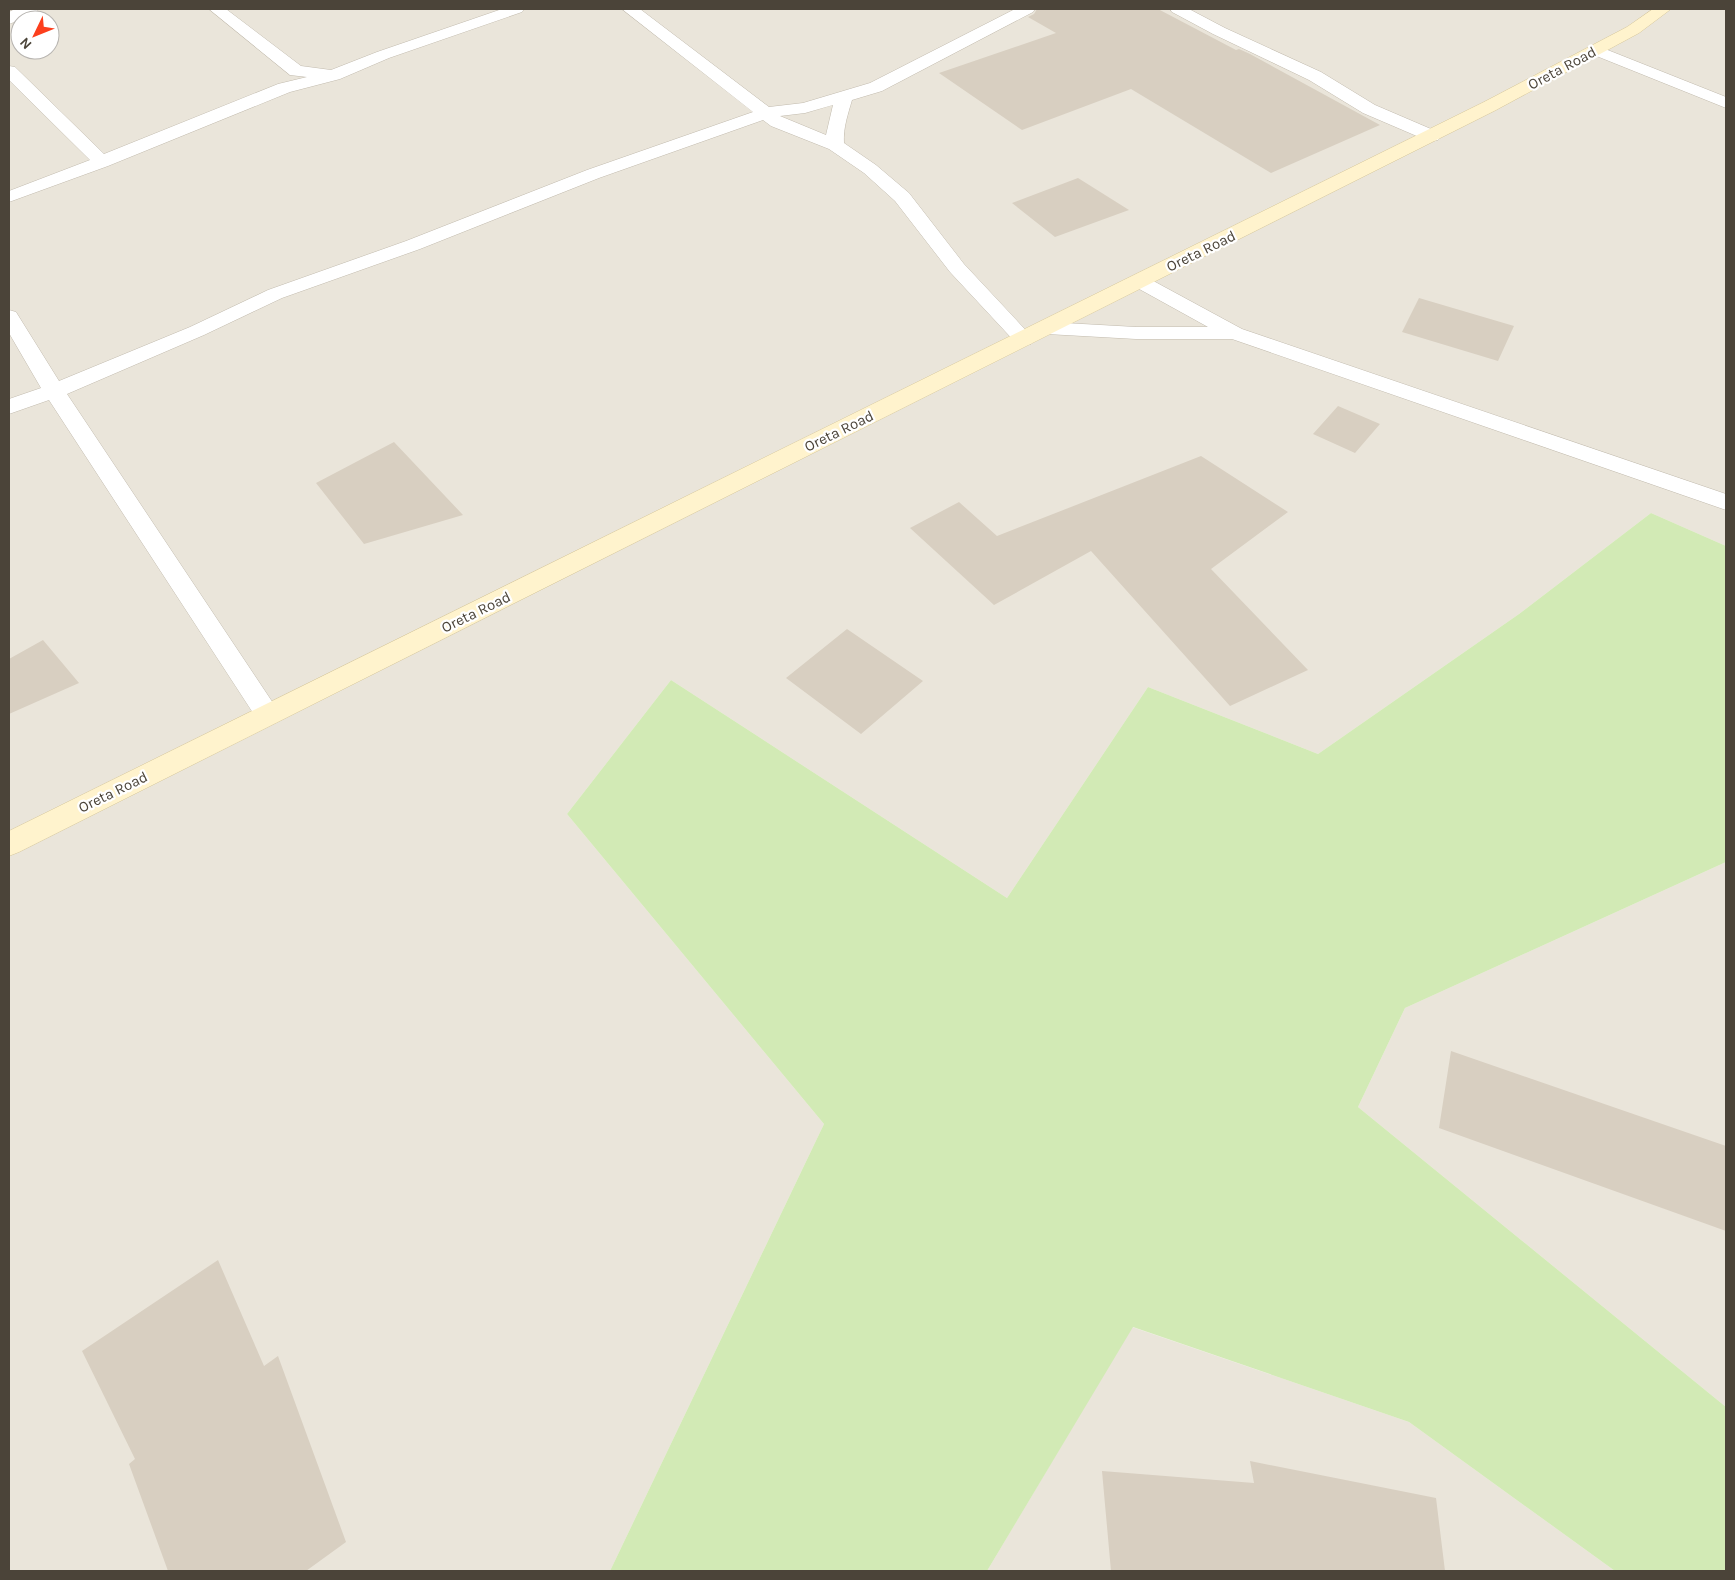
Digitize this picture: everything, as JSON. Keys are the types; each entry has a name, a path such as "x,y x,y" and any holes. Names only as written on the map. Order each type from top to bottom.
{"street":[{"path":"9,19 31,9"},
{"path":"217,9 296,71 334,75"},
{"path":"9,197 102,162 284,88 334,75 383,55 516,9"},
{"path":"630,9 777,122 835,145 870,169 902,197 957,268 1024,339"},
{"path":"9,407 54,391 197,331 274,294 413,245 593,174 765,113 805,108 876,87 1027,9"},
{"path":"1178,9 1219,31 1315,76 1369,109 1432,136"},
{"name":"Oreta Road","path":"9,844 1432,136 1633,30 1663,9"},
{"path":"1595,50 1726,103"},
{"path":"9,71 102,162"},
{"path":"284,88 296,71"},
{"path":"835,145 833,130 838,121 844,97"},
{"path":"1139,281 1236,333 1726,502"},
{"path":"9,316 54,391 268,715"},
{"path":"1047,328 1136,333 1236,333"}],"shaded area":[{"path":"9,9 1726,9 1726,546 1651,513 1519,614 1318,754 1148,687 1007,898 671,680 567,814 824,1124 610,1571 9,1571"},
{"path":"1726,862 1726,1407 1358,1107 1405,1008"},
{"path":"1132,1327 1409,1422 1615,1571 987,1571"}],"green space":[{"path":"1651,513 1726,546 1726,862 1405,1008 1358,1107 1726,1407 1726,1571 1615,1571 1409,1422 1133,1327 987,1571 610,1571 824,1124 567,814 671,680 1007,898 1148,687 1318,754 1519,614"}],"building":[{"path":"1037,9 1158,9 1236,50 1239,49 1250,54 1380,125 1271,173 1131,89 1022,130 939,73 1056,33 1028,17 1034,14"},
{"path":"1078,178 1129,210 1055,237 1012,203"},
{"path":"1419,298 1514,326 1498,361 1402,332"},
{"path":"1338,406 1380,424 1355,453 1313,434"},
{"path":"394,442 463,515 364,544 316,483"},
{"path":"1201,456 1288,512 1211,569 1308,670 1230,706 1091,551 994,605 910,528 959,502 997,536"},
{"path":"847,629 923,681 861,734 786,678"},
{"path":"43,640 79,683 9,714 9,659"},
{"path":"1451,1051 1726,1146 1726,1231 1439,1128"},
{"path":"218,1260 264,1366 278,1356 346,1542 306,1571 168,1571 129,1464 135,1459 82,1351"},
{"path":"1250,1461 1436,1498 1445,1571 1111,1571 1102,1471 1254,1483"}]}
